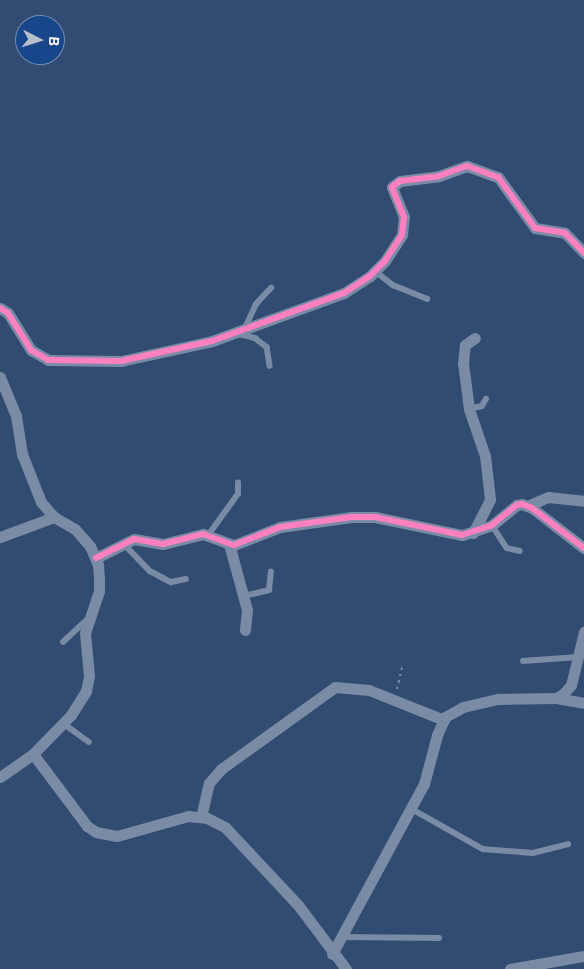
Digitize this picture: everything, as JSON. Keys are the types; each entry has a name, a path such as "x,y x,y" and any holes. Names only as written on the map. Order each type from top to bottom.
{"street":[{"path":"0,308 8,313 31,350 48,360 130,360 240,331 344,293 375,271 398,245 404,226 392,187 400,181 439,176 467,166 498,177 535,228 565,233 584,253"},
{"path":"472,533 490,499 484,456 469,409 463,349 475,338"},
{"path":"0,377 16,416 22,454 41,502 54,517 75,529 96,558 99,591 88,620 89,676 86,691 63,723 33,754 0,777"},
{"path":"96,558 134,539 163,544 196,534 209,534 229,544 241,544 280,527 351,517 374,517 462,536 492,525 517,505 527,506 548,497 584,501"},
{"path":"527,506 584,548"},
{"path":"0,538 54,517"},
{"path":"229,544 247,610 244,630"},
{"path":"556,698 568,690 584,632"},
{"path":"201,817 209,783 221,769 330,689 345,686 394,700 444,720"},
{"path":"332,954 343,937 424,784 444,720 463,707 499,699 556,698 584,702"},
{"path":"33,754 87,826 100,834 117,836 179,817 201,817 214,821 233,835 298,905 332,954 346,969"},
{"path":"510,969 584,956"}],"lane":[{"path":"375,271 393,285 427,299"},
{"path":"270,366 266,347 262,342 240,331 256,304 271,288"},
{"path":"469,409 482,406 486,399"},
{"path":"209,534 238,494 238,483"},
{"path":"492,525 507,548 520,551"},
{"path":"123,543 150,571 170,582 186,579"},
{"path":"244,596 269,590 272,572"},
{"path":"63,642 88,620"},
{"path":"523,661 578,657"},
{"path":"63,723 89,742"},
{"path":"410,808 484,850 533,852 568,844"},
{"path":"343,937 439,938"}],"path":[{"path":"394,700 402,668"}],"cycle path":[{"path":"0,308 8,313 31,350 48,360 121,361 212,341 344,293 370,276 385,261 402,235 404,217 392,187 400,181 439,176 467,166 498,177 535,228 565,233 584,253"},
{"path":"96,558 134,539 163,544 203,534 234,545 280,527 351,517 375,517 462,535 492,525 517,505 522,504 532,508 584,548"}]}
